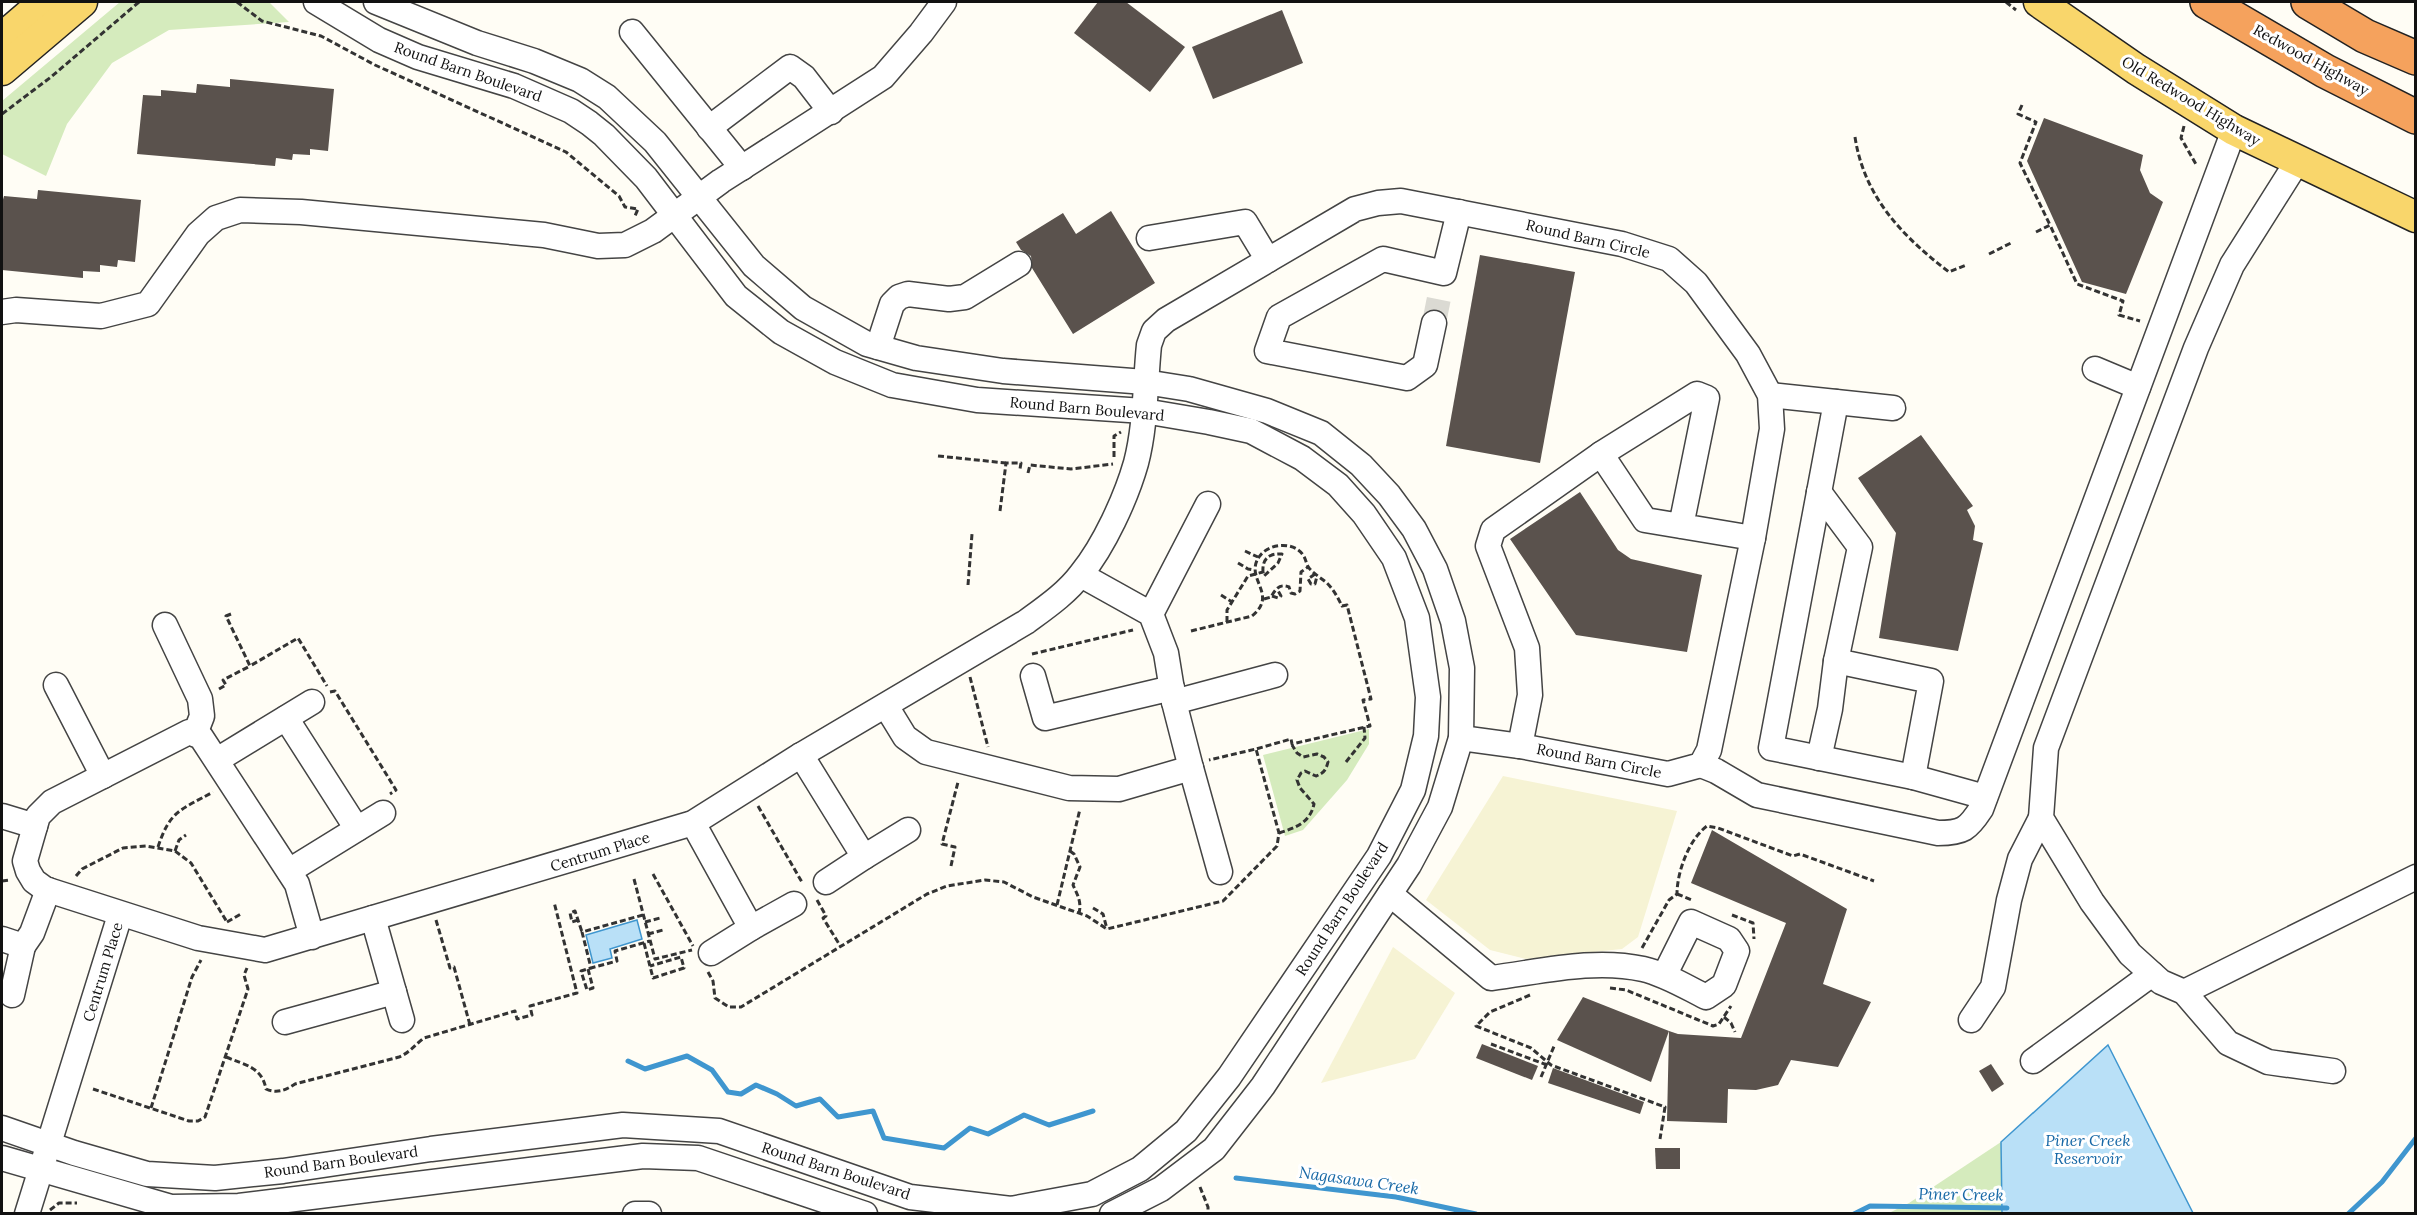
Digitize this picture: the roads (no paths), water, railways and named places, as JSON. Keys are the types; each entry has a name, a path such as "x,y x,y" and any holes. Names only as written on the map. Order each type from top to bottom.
{"highway":[{"name":"Redwood Highway","path":"2207,2 2325,70 2415,117"},
{"path":"2308,2 2365,36 2415,58"},
{"path":"2335,2 2415,37"}],"main road":[{"path":"2,38 44,2"},
{"path":"2,70 82,2"},
{"name":"Old Redwood Highway","path":"2039,2 2136,69 2234,130 2415,218"}],"street":[{"name":"Round Barn Boulevard","path":"2,1128 74,1153 147,1174 215,1178 623,1125 719,1131 910,1197 1011,1209 1096,1204 1186,1131 1229,1077 1380,856 1413,790 1426,736 1428,698 1417,618 1394,558 1364,514 1338,485 1311,465 1251,431 1144,411 976,400 892,385 835,362 782,332 736,296 646,178 604,135 572,111 514,86 418,57 384,42 316,2"},
{"name":"Round Barn Boulevard","path":"376,2 407,8 477,43 534,61 580,80 607,97 655,142 754,266 803,308 867,344 916,358 1004,371 1145,382 1190,389 1267,411 1322,433 1361,465 1389,495 1414,529 1430,559 1453,621 1462,668 1461,738 1440,807 1409,865 1390,894 1263,1086 1214,1149 1161,1189 1112,1214"},
{"path":"2,312 16,310 101,316 148,304 198,234 216,218 240,210 301,212 544,235 598,246 626,245 653,231 742,168 883,77 944,2"},
{"path":"384,42 407,8"},
{"path":"632,32 742,168"},
{"path":"710,128 790,67 804,77 831,112"},
{"path":"1701,765 1757,795 1938,833 1953,833 1968,828 1981,809 2234,130"},
{"path":"1971,1020 1993,987 2020,859 2040,818 2046,748 2196,348 2232,265 2297,162"},
{"name":"Round Barn Circle","path":"1144,411 1149,345 1154,331 1166,320 1355,209 1378,203 1401,201 1622,244 1669,259 1696,283 1748,354 1770,394 1772,429 1753,538 1709,750 1701,765 1668,774 1520,746 1461,738"},
{"path":"1434,323 1425,365 1407,378 1267,351 1279,317 1383,259 1442,283 1459,212"},
{"path":"1149,238 1245,222 1268,260"},
{"path":"878,347 892,304 899,297 908,294 949,299 964,297 1019,264"},
{"path":"2096,369 2138,387"},
{"path":"1520,746 1530,695 1527,648 1488,546 1493,530 1601,454 1697,394 1707,398 1682,526"},
{"path":"1770,394 1893,408"},
{"path":"1836,402 1771,748 1913,777 1985,797"},
{"name":"Centrum Place","path":"27,1214 120,915 198,938 265,950 693,823 801,755 1026,622 1054,601 1081,575 1101,542 1128,486 1136,462 1144,411"},
{"path":"1601,454 1645,519 1753,538"},
{"path":"1819,492 1860,548 1836,661 1830,709 1819,758"},
{"path":"1147,621 1208,504"},
{"path":"1081,575 1147,621 1166,653 1173,695 1199,764 1220,872"},
{"path":"165,625 200,699 202,716 195,734"},
{"path":"1836,661 1931,681 1913,777"},
{"path":"1032,665 1044,718 1275,675"},
{"path":"56,685 103,776"},
{"path":"217,760 312,702"},
{"path":"886,706 905,737 926,752 1069,788 1119,789 1199,764"},
{"path":"286,718 357,829"},
{"path":"120,915 48,890 34,881 25,861 38,816 52,802 189,732 201,737 289,871 303,900 312,937"},
{"path":"801,755 864,857"},
{"path":"289,871 382,813"},
{"path":"2,816 35,826"},
{"path":"2040,818 2092,902 2130,954 2160,982 2184,992 2228,1043 2268,1062 2333,1071"},
{"path":"693,823 751,928"},
{"path":"708,959 751,928 908,830"},
{"path":"2184,992 2415,877"},
{"path":"12,995 12,942 32,933 48,890"},
{"path":"1390,894 1491,978 1598,964 1642,968 1664,976"},
{"path":"373,918 402,1020"},
{"path":"2033,1061 2152,974"},
{"path":"285,1022 394,992"},
{"name":"Round Barn Boulevard","path":"2,1158 171,1207 345,1203 643,1156 698,1158 865,1214"},
{"path":"340,1163 345,1203"},
{"path":"635,1214 649,1214"}],"water":[{"path":"637,920 642,939 610,949 612,958 593,963 586,935"},
{"name":"Piner Creek Reservoir","path":"2108,1045 2193,1213 2002,1213 2001,1142"}],"waterway":[{"name":"Nagasawa Creek","path":"628,1061 645,1069 687,1056 712,1070 728,1092 741,1094 756,1085 796,1106 820,1099 838,1117 873,1111 884,1138 944,1148 970,1128 988,1134 1024,1115 1049,1125 1093,1111"},
{"name":"Piner Creek","path":"2348,1214 2382,1182 2416,1138"},
{"name":"Nagasawa Creek","path":"1236,1178 1396,1197 1476,1214"},
{"name":"Piner Creek","path":"1854,1214 1870,1206 2007,1208"}],"tunnel":[{"path":"1434,323 1440,293"}]}
